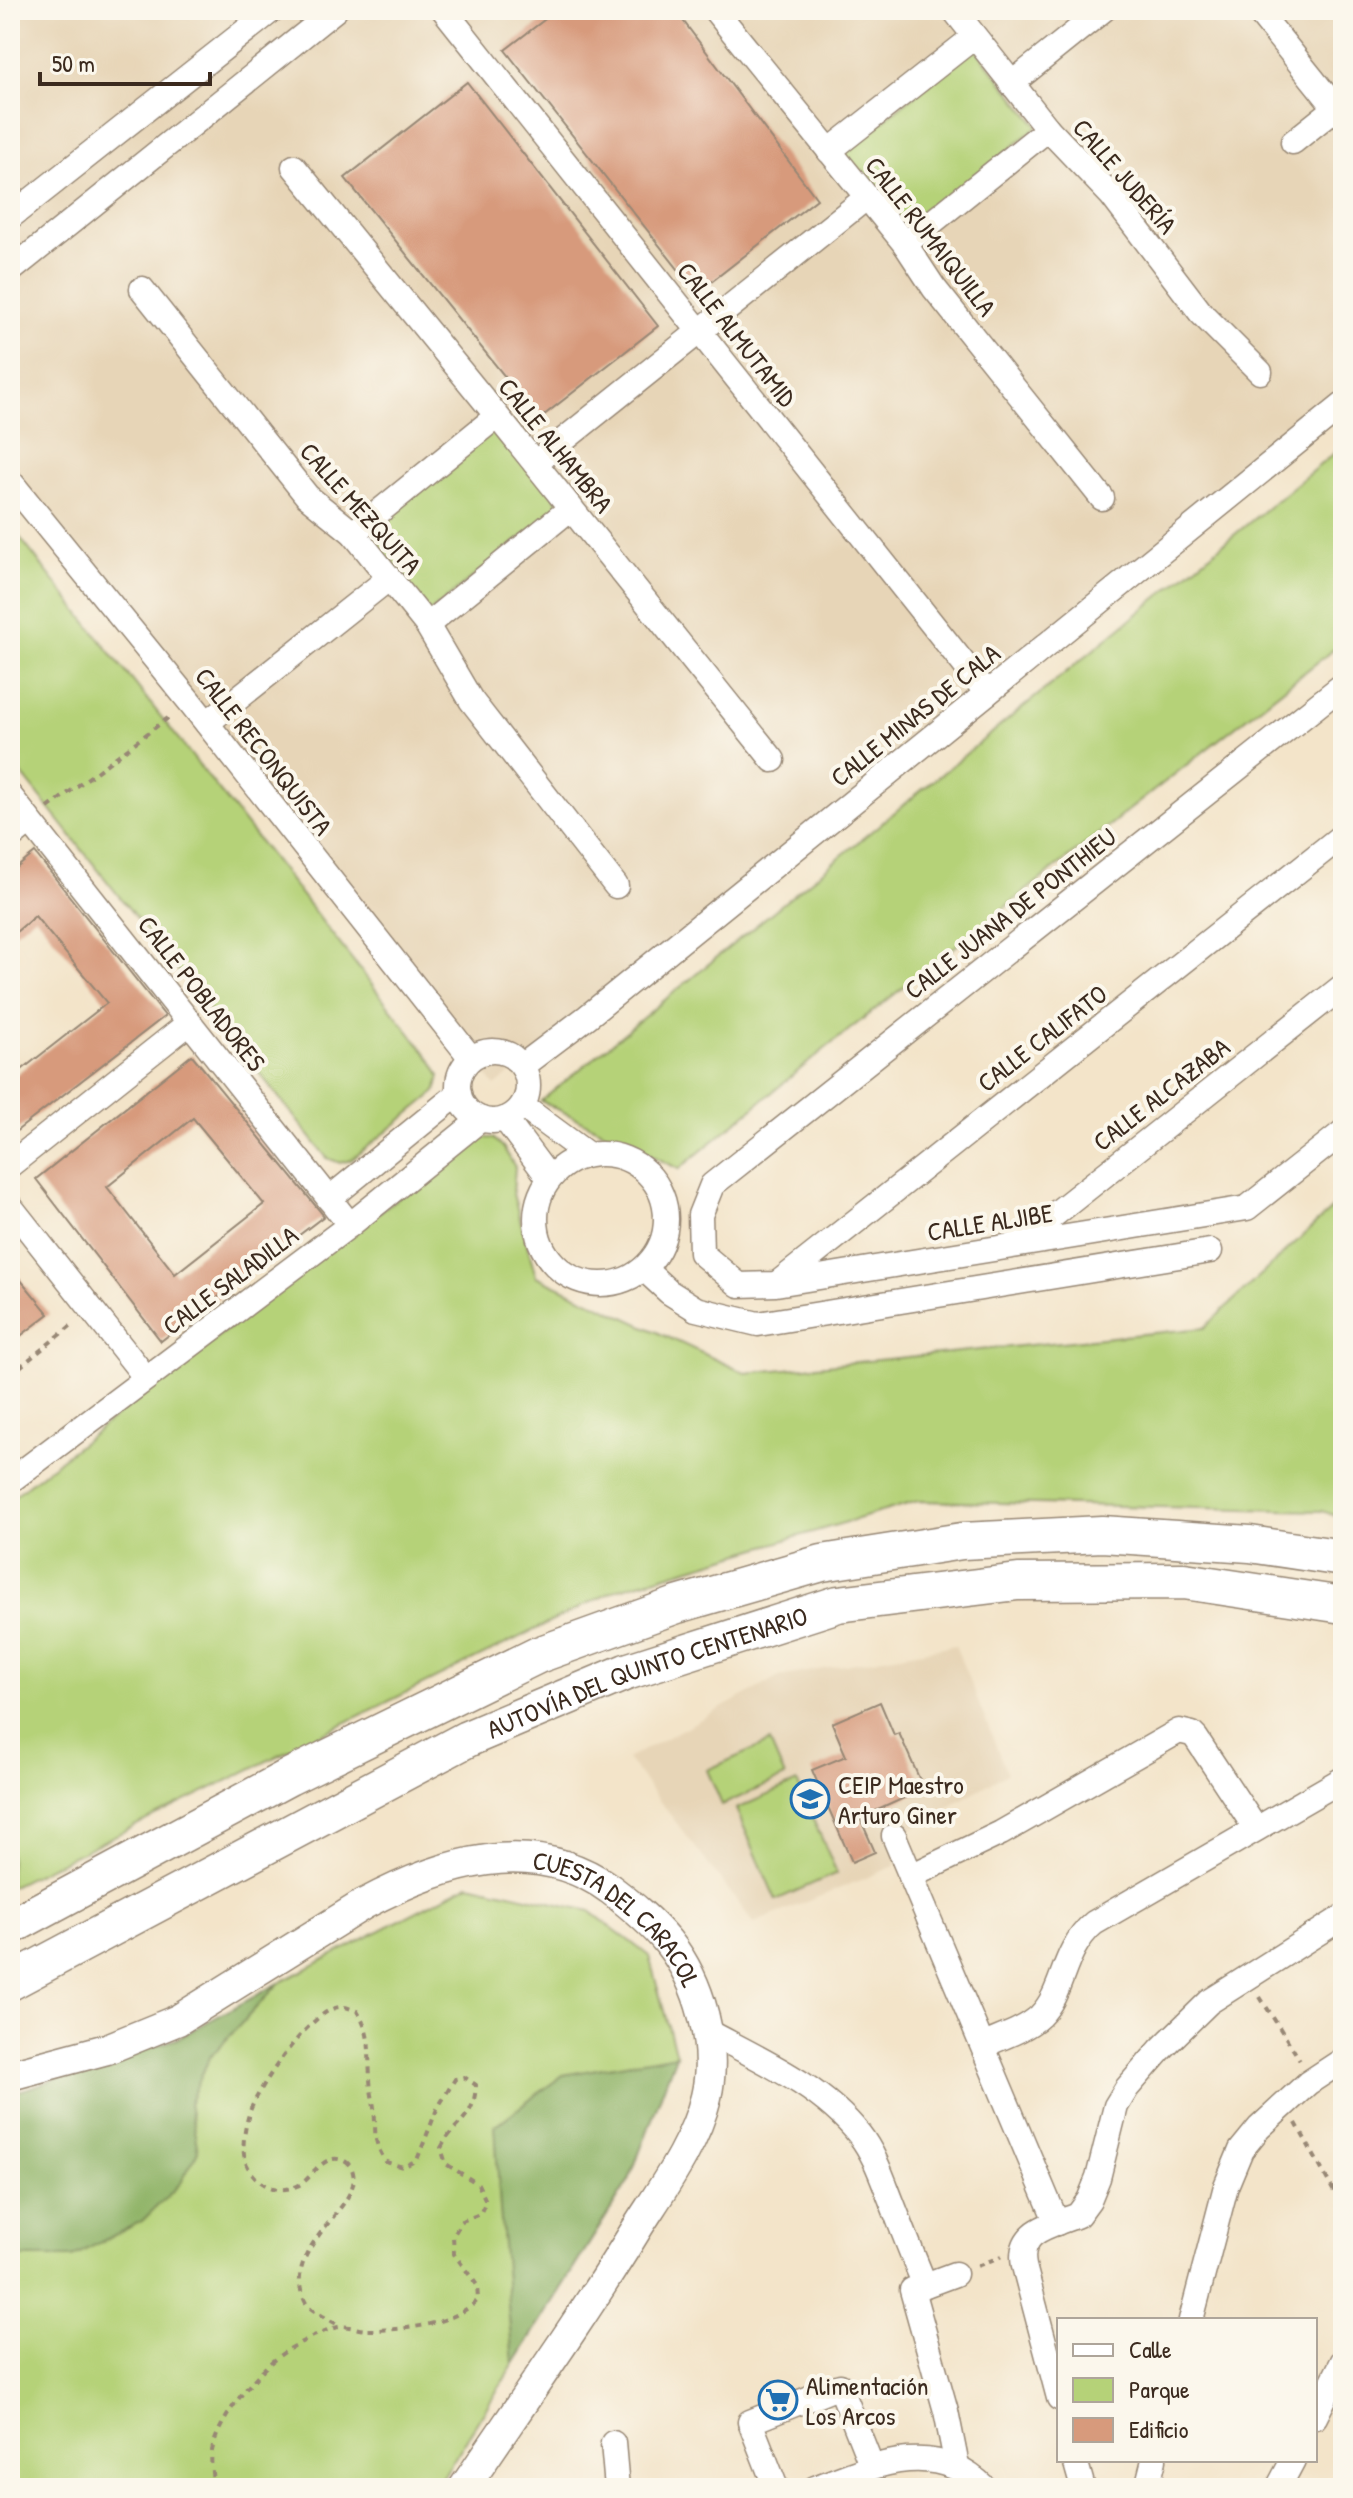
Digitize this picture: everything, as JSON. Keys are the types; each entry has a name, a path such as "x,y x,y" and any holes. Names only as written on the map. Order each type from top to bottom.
{"highway":[{"name":"AUTOVÍA DEL QUINTO CENTENARIO","path":"10,1927 289,1777 538,1655 677,1605 822,1563 962,1541 1102,1534 1250,1544 1343,1558"},
{"name":"AUTOVÍA DEL QUINTO CENTENARIO","path":"10,1982 467,1739 626,1672 838,1604 1018,1582 1184,1581 1343,1605"}],"main road":[{"name":"CUESTA DEL CARACOL","path":"10,2075 107,2049 178,2020 364,1904 436,1871 516,1857 561,1863 602,1884 634,1907 669,1943 694,1985 707,2031 709,2065 706,2097 690,2140 604,2282 464,2488"}],"street":[{"path":"10,217 272,10"},
{"path":"10,271 335,10"},
{"name":"CALLE ALMUTAMID","path":"444,10 987,693"},
{"name":"CALLE RUMAIQUILLA","path":"715,10 905,244 934,288 1102,498"},
{"name":"CALLE JUDERÍA","path":"954,10 1048,129 1112,196 1201,313 1260,372"},
{"path":"1011,84 1103,10"},
{"path":"1257,10 1341,109 1293,142"},
{"path":"829,151 974,37"},
{"path":"905,244 1048,129"},
{"name":"CALLE ALHAMBRA","path":"294,167 773,760"},
{"path":"535,463 866,198"},
{"name":"CALLE MEZQUITA","path":"142,289 307,496 353,533 427,625 471,700 616,886"},
{"name":"CALLE MINAS DE CALA","path":"522,1066 587,1017 1343,405"},
{"path":"353,533 497,416"},
{"name":"CALLE RECONQUISTA","path":"10,481 207,723 471,1058"},
{"path":"427,625 571,508"},
{"path":"207,723 388,579"},
{"name":"CALLE JUANA DE PONTHIEU","path":"712,1185 1343,685"},
{"name":"CALLE POBLADORES","path":"10,796 350,1225"},
{"path":"10,838 30,822"},
{"name":"CALLE CALIFATO","path":"776,1284 1343,835"},
{"name":"CALLE ALCAZABA","path":"1014,1247 1343,986"},
{"path":"10,1165 189,1023"},
{"path":"503,1114 528,1086 522,1066 513,1058 492,1051 481,1053 471,1058 460,1074 459,1093 471,1113 503,1114 587,1154"},
{"path":"329,1199 459,1093"},
{"path":"503,1114 549,1178"},
{"name":"CALLE SALADILLA","path":"10,1481 503,1114"},
{"name":"CALLE ALJIBE","path":"712,1185 700,1215 701,1253 739,1285 776,1284 1247,1208 1343,1132"},
{"path":"608,1153 629,1159 647,1172 660,1189 667,1210 666,1232 659,1252 644,1269 626,1280 605,1285 584,1282 565,1274 549,1259 539,1240 535,1218 539,1197 549,1178 566,1163 587,1154 608,1153"},
{"path":"10,1206 146,1378"},
{"path":"644,1269 669,1292 696,1309 758,1324 1210,1251"},
{"path":"911,1876 1001,1833 1179,1731 1196,1738 1256,1829"},
{"path":"984,2045 1031,2023 1042,2014 1074,1944 1094,1923 1343,1779"},
{"path":"894,1836 1057,2223"},
{"path":"1057,2390 1023,2259 1023,2248 1029,2236 1078,2215 1089,2200 1100,2171 1116,2106 1127,2088 1160,2050 1209,2002 1343,1917"},
{"path":"707,2031 778,2069 814,2093 861,2136 880,2171 918,2288 957,2466"},
{"path":"1192,2318 1226,2186 1241,2150 1259,2128 1308,2083 1343,2060"},
{"path":"918,2288 955,2274"},
{"path":"1317,2413 1343,2361"},
{"path":"776,2488 750,2422 840,2386 872,2467"},
{"path":"613,2443 617,2488"},
{"path":"815,2488 872,2467 929,2459 957,2466 985,2488"},
{"path":"1076,2462 1083,2488"},
{"path":"1147,2488 1154,2462"},
{"path":"1278,2488 1292,2462"}],"path":[{"path":"30,822 190,702"},
{"path":"10,1375 92,1309"},
{"path":"1265,2005 1306,2069"},
{"path":"213,2488 211,2452 231,2410 269,2364 307,2338 340,2326 369,2330 436,2323 466,2311 478,2300 477,2285 454,2254 453,2236 462,2221 480,2214 486,2201 478,2184 446,2164 441,2148 449,2132 464,2120 475,2103 476,2085 464,2077 455,2079 437,2109 417,2160 403,2167 386,2162 376,2146 373,2129 375,2112 366,2026 357,2011 341,2006 324,2013 287,2049 251,2109 244,2144 245,2162 255,2178 269,2188 300,2186 328,2160 344,2161 352,2169 355,2183 349,2196 309,2248 300,2271 300,2289 307,2305 340,2326"},
{"path":"1302,2134 1343,2208"},
{"path":"955,2274 1004,2256"}],"shaded area":[{"path":"10,10 1343,10 1343,407 495,1086 10,475"},
{"name":"CEIP Maestro Arturo Giner","path":"955,1645 1007,1773 906,1832 899,1830 895,1866 754,1923 627,1759 779,1677"}],"green space":[{"path":"974,47 1038,126 906,234 841,155"},
{"path":"497,426 561,505 429,613 364,534"},
{"path":"1343,446 1343,642 826,1048 679,1169 541,1101"},
{"path":"10,525 432,1061 440,1076 436,1092 351,1160 340,1163 327,1158 10,759"},
{"path":"479,1138 493,1138 503,1147 515,1167 513,1194 536,1276 745,1373 1204,1328 1343,1198 1343,1517 1321,1511 918,1501 616,1590 10,1887 10,1499 344,1238"},
{"path":"770,1742 785,1777 722,1805 707,1770"},
{"path":"797,1782 837,1873 776,1900 736,1809"},
{"path":"469,1884 590,1911 649,1956 676,2055 629,2180 436,2488 10,2488 10,2257 72,2257 197,2151 189,2104 209,2058 279,1983"},
{"path":"279,1983 209,2058 189,2104 198,2151 181,2183 142,2221 72,2257 10,2257 10,2094 176,2039"},
{"path":"676,2055 629,2180 513,2365 495,2126 563,2075"}],"building":[{"path":"557,10 675,10 817,199 697,293 505,50"},
{"path":"467,82 658,326 539,419 345,178"},
{"path":"35,853 165,1016 10,1136 10,1079 107,1003 35,916 10,937 10,873"},
{"path":"192,1055 324,1216 161,1341 36,1179","holes":["193,1118 264,1204 175,1274 107,1187"]},
{"path":"10,1267 49,1314 10,1344"},
{"path":"880,1702 894,1735 899,1733 924,1789 860,1818 875,1852 852,1862 812,1770 846,1756 832,1723"}],"place":[{"name":"CEIP Maestro Arturo Giner","path":"810,1799"},
{"name":"Alimentación Los Arcos","path":"778,2400"}]}
